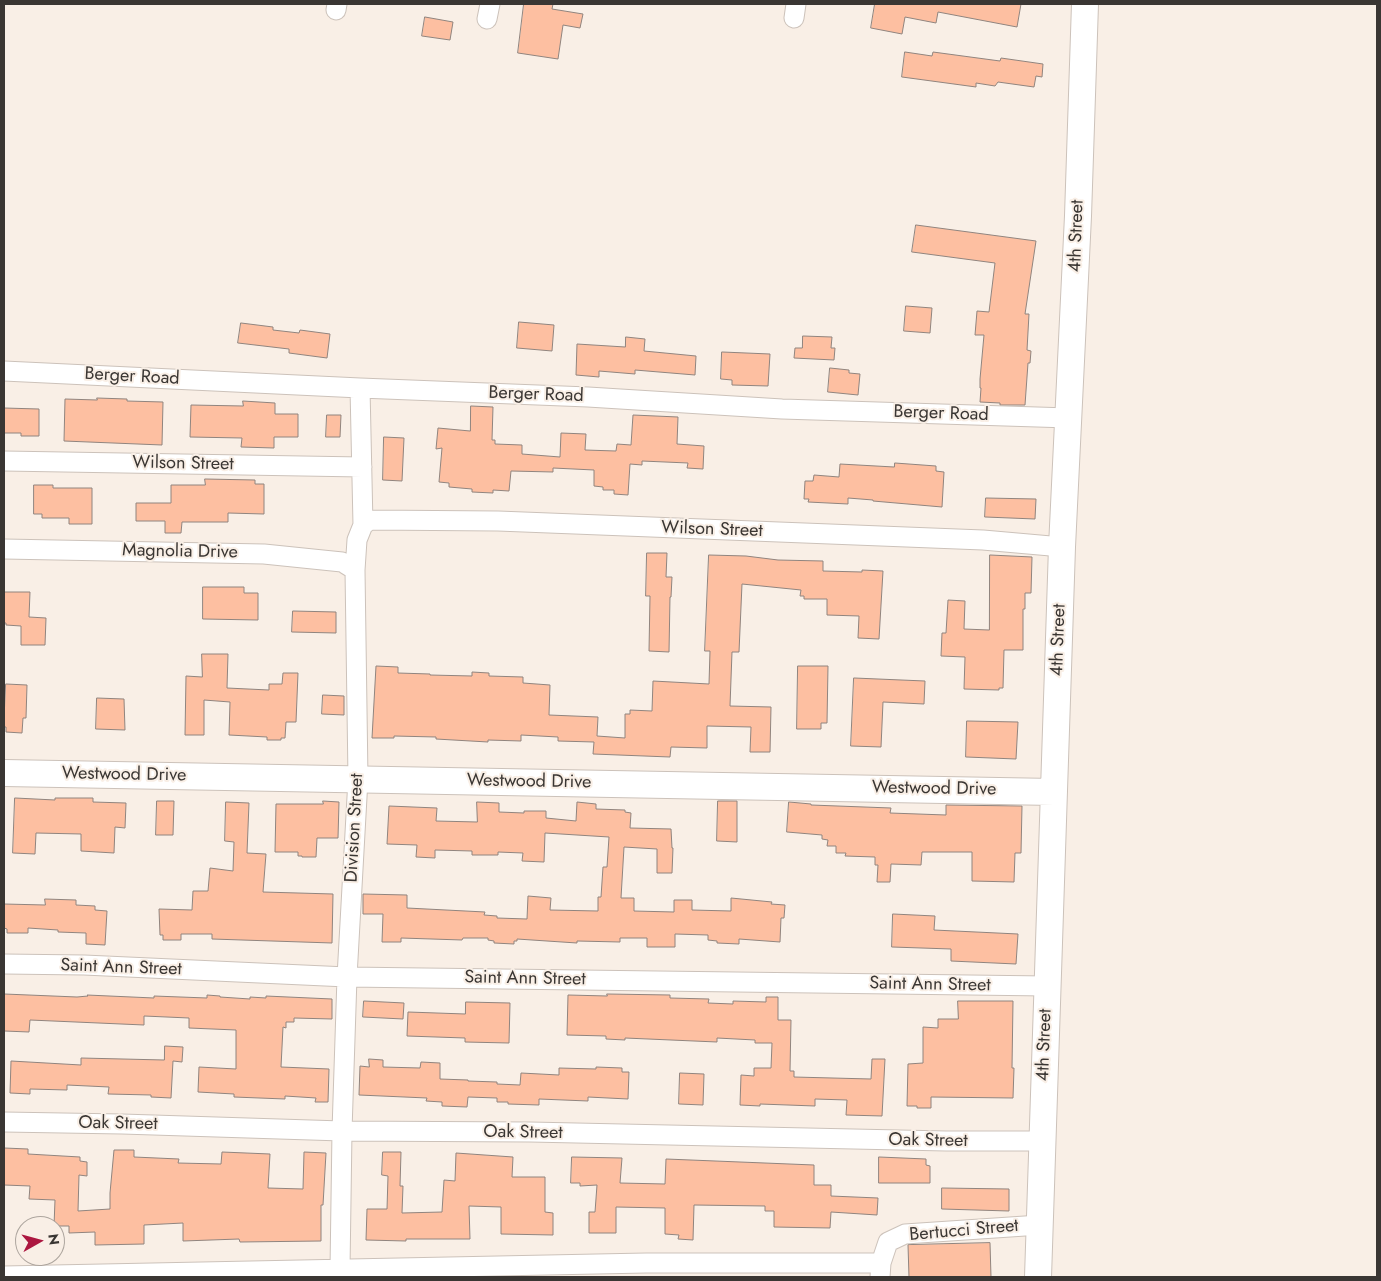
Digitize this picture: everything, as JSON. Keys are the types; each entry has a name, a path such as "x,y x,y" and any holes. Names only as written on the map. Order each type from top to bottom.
{"main road":[{"name":"4th Street","path":"1038,1277 1062,547 1078,216 1085,4"},
{"name":"Westwood Drive","path":"4,773 1054,792"}],"street":[{"name":"Berger Road","path":"4,371 588,397 782,409 1069,418"},
{"name":"Division Street","path":"340,1269 347,977 358,779 355,570 357,540 363,525 360,388"},
{"name":"Wilson Street","path":"4,461 362,466"},
{"name":"Wilson Street","path":"363,525 370,520 498,521 984,540 1062,547"},
{"name":"Magnolia Drive","path":"4,549 264,554 342,562 355,570"},
{"name":"Saint Ann Street","path":"4,964 347,977 1047,986"},
{"name":"Oak Street","path":"4,1122 132,1124 342,1132 530,1132 946,1142 1042,1141"},
{"name":"Bertucci Street","path":"4,1276 646,1263 880,1270 888,1242 905,1234 1040,1225"}],"building":[{"path":"524,4 553,4 552,9 583,14 580,28 563,25 558,59 518,53"},
{"path":"875,4 1021,4 1017,27 938,12 936,23 905,17 902,34 871,28"},
{"path":"425,17 453,22 450,40 422,36"},
{"path":"905,52 932,56 933,52 1000,61 1001,58 1043,64 1042,77 1036,76 1034,87 998,82 995,86 976,83 976,87 902,77"},
{"path":"916,225 1036,241 1025,314 1029,314 1027,350 1031,351 1030,363 1028,363 1025,405 1000,405 1000,403 980,402 984,335 975,335 977,311 989,312 995,263 912,252"},
{"path":"906,306 932,308 930,333 904,331"},
{"path":"519,322 554,325 552,351 517,348"},
{"path":"241,323 273,327 273,330 299,333 300,330 330,334 327,358 289,353 289,349 238,343"},
{"path":"803,336 832,337 831,348 835,348 834,360 794,358 795,348 802,348"},
{"path":"626,337 645,339 644,351 696,356 695,375 635,370 635,374 599,371 599,377 576,375 577,344 625,347"},
{"path":"722,352 770,354 768,386 732,385 732,380 721,379"},
{"path":"830,368 849,370 849,373 860,374 858,395 828,392"},
{"path":"97,398 163,402 162,445 64,441 65,399 97,400"},
{"path":"243,401 275,403 275,414 298,414 298,437 274,437 274,448 241,447 242,438 190,437 191,405 243,406"},
{"path":"471,406 493,407 492,440 495,440 495,444 522,445 522,454 560,457 561,433 586,434 585,450 616,451 617,444 631,445 633,415 678,417 677,444 704,446 703,469 687,468 688,463 642,461 642,465 630,464 628,495 614,494 614,490 603,490 603,487 594,486 594,470 553,468 553,472 511,471 509,491 493,490 493,493 472,492 472,489 449,487 449,483 439,482 442,448 436,449 438,428 470,431"},
{"path":"4,408 39,409 39,436 21,436 21,433 4,433"},
{"path":"327,415 341,415 340,437 326,437"},
{"path":"384,437 404,438 402,481 383,480"},
{"path":"895,463 936,466 936,471 944,472 942,507 848,498 848,504 808,502 809,499 804,499 805,481 813,481 814,475 839,477 840,464 894,467"},
{"path":"205,479 255,480 255,484 264,484 264,514 228,513 228,522 182,522 181,533 165,533 165,521 136,521 136,503 171,503 171,485 205,485"},
{"path":"34,485 53,485 53,488 92,488 92,524 69,524 69,518 42,518 42,514 34,514"},
{"path":"986,498 1036,499 1035,519 985,517"},
{"path":"647,553 667,553 666,577 672,577 669,652 649,651 650,596 646,596"},
{"path":"709,555 823,561 823,571 883,571 879,639 858,638 859,616 827,615 827,599 804,599 804,596 800,596 801,590 742,584 739,652 732,652 730,706 771,707 770,752 750,752 751,727 707,726 707,748 671,747 670,757 593,754 594,742 558,741 558,737 521,735 521,741 488,740 488,742 436,739 436,737 394,736 394,738 372,738 376,666 398,667 398,673 472,676 472,672 489,673 489,676 523,677 523,683 550,685 549,715 598,717 597,736 625,738 625,714 630,714 630,710 652,711 653,681 709,684 710,651 705,651"},
{"path":"990,555 1032,557 1031,593 1025,593 1025,609 1023,609 1023,650 1004,650 1003,688 999,688 999,690 964,689 965,657 941,656 942,633 946,633 948,600 965,601 964,629 989,630"},
{"path":"203,587 244,587 244,593 258,593 258,620 203,619"},
{"path":"4,592 30,592 29,617 46,618 45,645 21,645 21,626 6,625 4,623"},
{"path":"293,611 336,612 336,633 292,632"},
{"path":"202,654 228,654 227,688 269,690 269,684 282,684 283,673 298,673 296,722 286,722 285,738 281,738 281,740 267,740 267,737 229,735 230,702 204,700 204,735 185,735 186,676 202,677"},
{"path":"798,666 828,666 827,723 821,723 821,729 797,729"},
{"path":"854,678 925,681 924,704 883,702 881,747 851,746"},
{"path":"6,684 27,685 26,718 23,718 22,733 6,732 6,727 4,727"},
{"path":"323,695 344,696 344,715 322,714"},
{"path":"97,698 124,699 125,730 96,729"},
{"path":"967,721 1018,722 1016,759 966,757"},
{"path":"15,798 55,800 55,798 93,798 93,802 126,803 125,828 115,827 114,853 81,851 81,834 36,833 35,854 13,853"},
{"path":"157,801 174,801 173,835 156,835"},
{"path":"323,801 339,802 338,838 317,838 316,857 298,856 298,852 275,852 276,804 323,804"},
{"path":"718,801 737,801 737,842 717,841"},
{"path":"226,802 249,803 247,853 266,854 263,892 333,894 332,943 212,939 212,934 181,934 181,940 163,940 163,935 160,935 159,909 192,910 193,891 208,891 210,868 233,871 234,842 225,841"},
{"path":"477,802 499,803 499,812 524,813 524,811 546,811 546,818 576,821 577,802 596,804 596,809 625,810 625,812 631,813 630,828 671,829 673,848 672,873 657,873 657,849 624,847 621,898 634,898 634,911 674,912 674,900 692,900 692,910 731,911 731,898 785,905 784,918 781,918 780,942 739,939 739,944 717,943 717,941 708,940 708,935 675,934 675,947 647,947 647,938 620,938 620,942 577,941 577,943 517,939 517,941 514,941 514,944 494,943 494,941 488,940 488,938 463,938 462,940 401,938 401,942 382,942 383,914 363,914 363,894 407,895 407,908 485,912 484,915 497,916 497,918 527,919 528,896 551,898 550,910 598,911 598,897 601,897 603,867 607,867 609,837 545,833 544,862 522,861 523,853 498,852 498,855 472,855 472,851 435,850 435,858 416,857 417,845 387,844 389,806 437,808 436,821 477,822"},
{"path":"789,802 811,805 891,808 890,813 946,815 946,805 1022,806 1021,853 1015,853 1014,882 972,881 972,852 922,852 921,865 891,864 890,882 877,882 878,865 875,865 875,857 845,856 846,853 836,853 836,846 827,846 828,840 822,839 822,835 787,832"},
{"path":"45,899 76,900 76,905 95,906 95,910 107,911 105,945 86,944 86,933 28,928 28,933 7,933 7,929 4,928 4,904 45,905"},
{"path":"893,914 935,916 934,930 1018,934 1016,964 951,961 951,949 892,947"},
{"path":"4,994 154,998 154,996 207,998 207,995 250,999 250,997 266,998 266,996 332,999 332,1019 294,1018 294,1022 286,1022 286,1028 283,1027 281,1067 329,1069 328,1102 315,1102 316,1098 285,1096 285,1099 234,1097 234,1094 198,1092 199,1067 236,1069 236,1030 189,1028 189,1018 144,1016 144,1025 30,1020 29,1032 4,1031"},
{"path":"607,994 670,995 670,998 709,999 708,1003 733,1004 733,1001 766,1002 766,997 778,997 778,1020 791,1020 790,1071 794,1071 794,1077 871,1079 872,1059 885,1059 882,1116 846,1115 847,1100 815,1099 815,1106 740,1105 741,1075 754,1076 754,1068 771,1068 772,1043 755,1043 755,1040 717,1038 717,1042 625,1038 625,1040 606,1039 606,1036 567,1035 568,995 607,996"},
{"path":"364,1001 404,1003 403,1019 363,1017"},
{"path":"958,1001 1013,1001 1013,1098 931,1097 931,1108 907,1106 908,1064 923,1063 923,1027 938,1028 938,1019 958,1019"},
{"path":"466,1002 510,1003 509,1043 465,1042 465,1038 407,1036 408,1012 465,1014"},
{"path":"165,1046 183,1047 182,1062 173,1061 171,1098 151,1097 151,1095 108,1094 109,1087 67,1085 67,1090 30,1089 30,1094 10,1093 11,1061 81,1065 81,1058 164,1060"},
{"path":"369,1059 383,1060 383,1067 420,1068 421,1062 440,1063 440,1079 520,1085 521,1073 559,1075 559,1068 622,1068 622,1072 629,1072 628,1099 588,1097 588,1101 539,1099 539,1105 508,1104 508,1102 497,1102 497,1098 468,1097 467,1107 442,1106 442,1102 426,1101 427,1098 359,1095 360,1066 369,1067"},
{"path":"680,1073 704,1074 703,1105 679,1104"},
{"path":"4,1148 28,1149 28,1154 80,1157 80,1161 87,1162 87,1176 79,1175 78,1211 110,1209 114,1150 134,1150 134,1157 179,1159 178,1163 221,1164 222,1152 270,1154 268,1188 303,1189 304,1152 326,1153 323,1205 321,1205 321,1241 240,1242 239,1239 183,1241 183,1223 144,1225 144,1244 95,1245 95,1232 69,1233 69,1226 65,1226 65,1216 54,1216 55,1200 29,1199 30,1186 4,1185"},
{"path":"383,1152 401,1152 400,1186 403,1186 402,1213 442,1212 444,1180 455,1181 456,1153 513,1157 512,1177 545,1177 545,1212 553,1213 553,1235 501,1234 501,1207 469,1206 470,1239 366,1240 367,1209 387,1209 388,1176 382,1175"},
{"path":"572,1157 622,1158 620,1183 665,1184 666,1159 814,1165 814,1185 831,1185 831,1196 878,1198 877,1215 831,1212 830,1228 774,1227 774,1211 765,1211 765,1206 694,1205 693,1240 678,1239 679,1235 665,1234 665,1208 616,1207 616,1233 589,1233 589,1212 595,1212 597,1185 580,1186 580,1183 571,1183"},
{"path":"879,1157 926,1159 926,1165 930,1166 930,1183 879,1183"},
{"path":"942,1188 1009,1189 1009,1211 942,1209"},
{"path":"990,1243 991,1277 909,1277 908,1245"}]}
